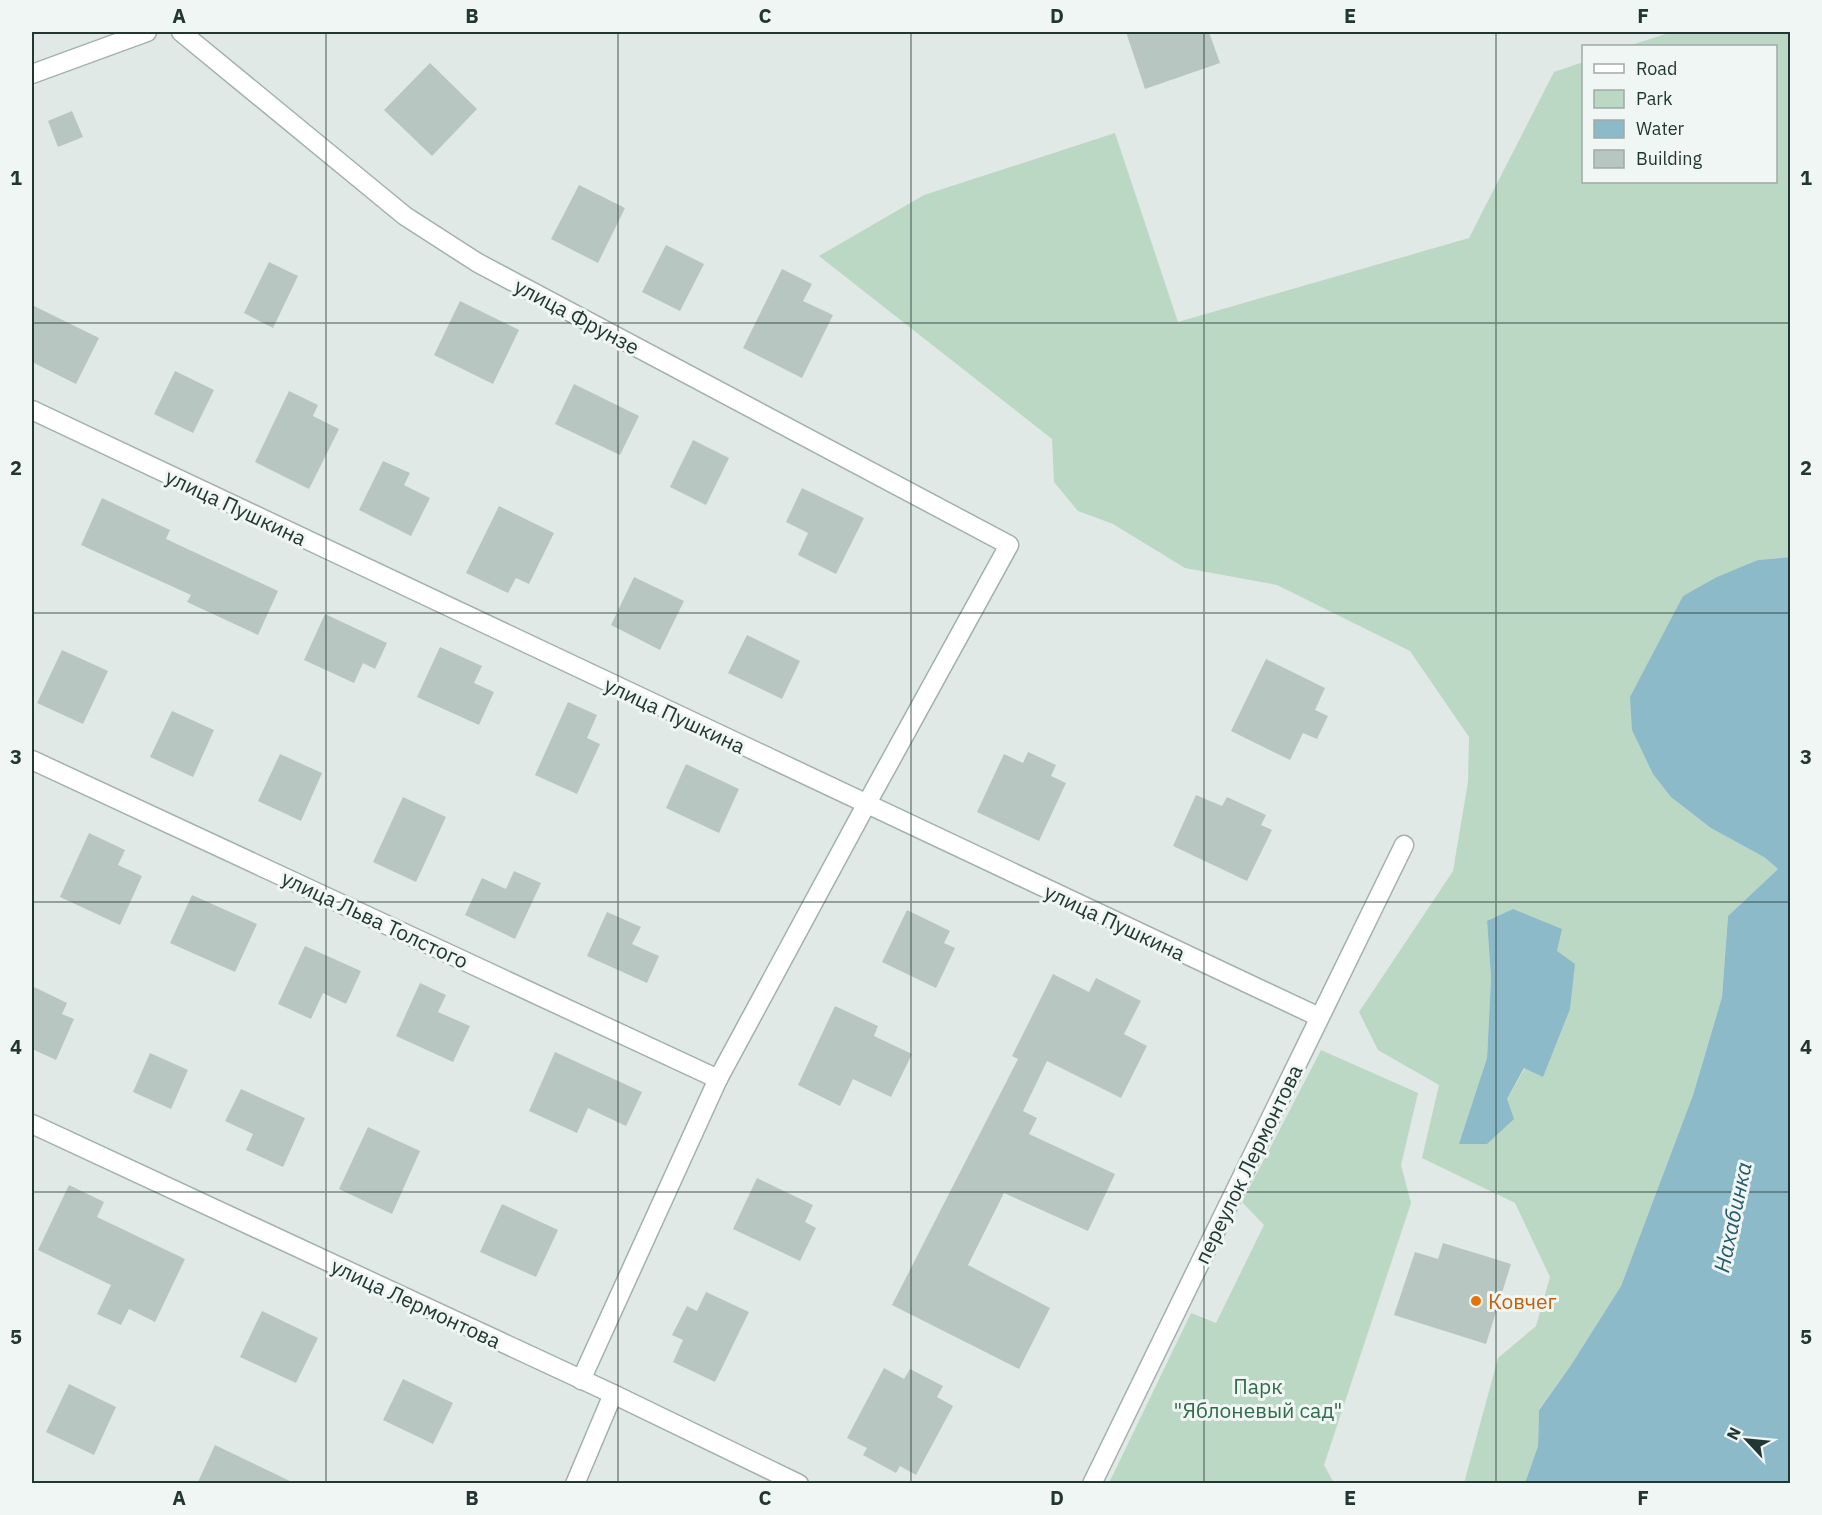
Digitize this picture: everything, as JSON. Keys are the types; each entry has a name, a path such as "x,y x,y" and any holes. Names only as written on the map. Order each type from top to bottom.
{"street":[{"path":"32,74 147,32"},
{"name":"улица Фрунзе","path":"181,32 405,216 478,263 1009,545 866,805"},
{"name":"улица Пушкина","path":"32,410 1319,1017"},
{"name":"улица Льва Толстого","path":"32,760 718,1079"},
{"path":"581,1380 718,1079 866,805"},
{"name":"переулок Лермонтова","path":"1092,1484 1404,845"},
{"name":"улица Лермонтова","path":"32,1125 614,1394 799,1484"},
{"path":"575,1484 614,1394"}],"green space":[{"path":"1672,32 1790,32 1790,557 1758,560 1683,596 1665,634 1764,857 1778,869 1728,916 1722,997 1693,1095 1621,1286 1571,1365 1539,1409 1538,1446 1525,1483 1464,1483 1498,1358 1536,1326 1550,1277 1515,1203 1422,1158 1439,1085 1378,1050 1359,1012 1453,871 1468,782 1469,737 1410,651 1277,585 1185,568 1113,524 1078,511 1054,482 1052,439 819,256 924,195 1115,133 1178,322 1469,238 1554,72 1582,62 1582,183 1777,183 1777,45 1631,45","holes":["1487,921 1547,924 1561,929 1542,1076 1525,1068 1507,1099 1460,1143 1487,1058 1491,978"]},
{"name":"Парк \"Яблоневый сад\"","path":"1321,1050 1418,1093 1401,1165 1411,1203 1324,1465 1334,1483 1109,1483 1191,1313 1216,1323 1264,1225 1242,1202"}],"water":[{"name":"Нахабинка","path":"1790,557 1790,1483 1525,1483 1538,1446 1539,1410 1571,1365 1621,1286 1693,1095 1722,997 1728,916 1778,869 1764,857 1711,828 1671,797 1653,774 1632,730 1630,697 1683,596 1717,577 1758,560"},
{"path":"1513,909 1562,929 1557,951 1575,964 1570,1009 1543,1077 1524,1068 1507,1099 1514,1119 1487,1144 1459,1144 1487,1058 1491,978 1487,921"}],"building":[{"path":"1126,32 1209,32 1220,63 1145,89"},
{"path":"430,63 477,109 432,156 384,110"},
{"path":"72,111 83,137 58,147 48,121"},
{"path":"579,185 625,208 598,263 551,239"},
{"path":"666,245 704,264 680,311 642,292"},
{"path":"269,262 298,276 273,328 244,313"},
{"path":"782,269 812,284 803,301 833,315 802,378 743,348"},
{"path":"460,301 519,330 493,384 434,355"},
{"path":"32,305 99,338 76,384 32,362"},
{"path":"175,371 214,390 193,433 154,414"},
{"path":"574,384 639,416 620,455 555,424"},
{"path":"289,391 318,405 313,416 339,429 309,489 255,462"},
{"path":"693,440 729,458 706,505 670,487"},
{"path":"383,461 410,473 404,485 430,498 411,536 359,510"},
{"path":"802,488 864,518 836,574 798,555 808,533 786,522"},
{"path":"102,498 170,530 166,539 278,591 258,635 187,602 191,595 81,545"},
{"path":"499,506 554,533 529,584 516,578 508,593 466,573"},
{"path":"634,577 684,601 660,650 611,625"},
{"path":"325,614 387,643 375,669 363,663 354,683 304,660"},
{"path":"747,635 800,661 782,699 728,673"},
{"path":"440,647 482,666 474,683 494,692 479,725 417,697"},
{"path":"62,650 108,671 83,724 37,703"},
{"path":"1266,659 1325,688 1315,710 1328,716 1317,739 1303,733 1290,760 1231,731"},
{"path":"568,702 597,715 587,738 600,744 577,794 535,775"},
{"path":"172,711 214,730 193,777 150,757"},
{"path":"1028,752 1056,765 1051,776 1066,783 1039,841 977,812 1004,754 1023,763"},
{"path":"280,754 322,773 301,821 258,801"},
{"path":"686,764 739,789 719,833 666,808"},
{"path":"1196,795 1222,806 1227,797 1266,815 1261,825 1272,830 1247,881 1173,846"},
{"path":"403,797 446,817 416,882 373,862"},
{"path":"89,833 125,850 118,865 142,876 120,925 60,897"},
{"path":"514,871 541,883 515,939 465,915 482,878 506,889"},
{"path":"192,895 257,924 235,972 170,943"},
{"path":"907,910 950,931 944,943 955,948 936,988 882,962"},
{"path":"607,912 641,927 632,944 659,956 647,983 587,956"},
{"path":"305,946 361,971 346,1004 323,993 311,1019 278,1004"},
{"path":"1053,974 1089,992 1096,978 1141,1001 1124,1034 1147,1046 1121,1098 1047,1061 1023,1111 1037,1118 1029,1134 1115,1174 1088,1231 1004,1193 968,1265 1050,1308 1019,1369 892,1305 1018,1059 1012,1056"},
{"path":"420,983 446,995 438,1012 470,1026 453,1062 396,1036"},
{"path":"32,986 67,1003 62,1014 74,1019 56,1060 32,1049"},
{"path":"835,1006 878,1026 874,1036 912,1054 891,1097 853,1079 840,1106 798,1085"},
{"path":"555,1052 642,1092 626,1126 588,1108 577,1133 529,1111"},
{"path":"150,1053 188,1070 171,1109 133,1092"},
{"path":"241,1089 305,1118 283,1167 246,1150 253,1134 225,1121"},
{"path":"368,1127 420,1151 392,1214 339,1189"},
{"path":"757,1178 813,1205 805,1222 816,1228 800,1261 733,1229"},
{"path":"69,1185 104,1202 97,1217 185,1259 155,1322 129,1309 121,1325 97,1314 111,1285 38,1250"},
{"path":"502,1204 558,1230 536,1277 480,1252"},
{"path":"1443,1243 1511,1264 1486,1344 1394,1315 1415,1252 1438,1259"},
{"path":"706,1292 749,1312 715,1382 673,1362 683,1340 672,1335 687,1306 697,1311"},
{"path":"262,1311 318,1338 296,1383 240,1357"},
{"path":"884,1368 904,1379 910,1369 943,1386 937,1397 953,1406 916,1475 900,1466 896,1473 863,1455 867,1448 847,1438"},
{"path":"403,1379 453,1403 433,1444 383,1420"},
{"path":"69,1384 116,1407 94,1455 46,1432"},
{"path":"215,1445 296,1484 197,1484"}],"place":[{"name":"Ковчег","path":"1476,1301"}]}
